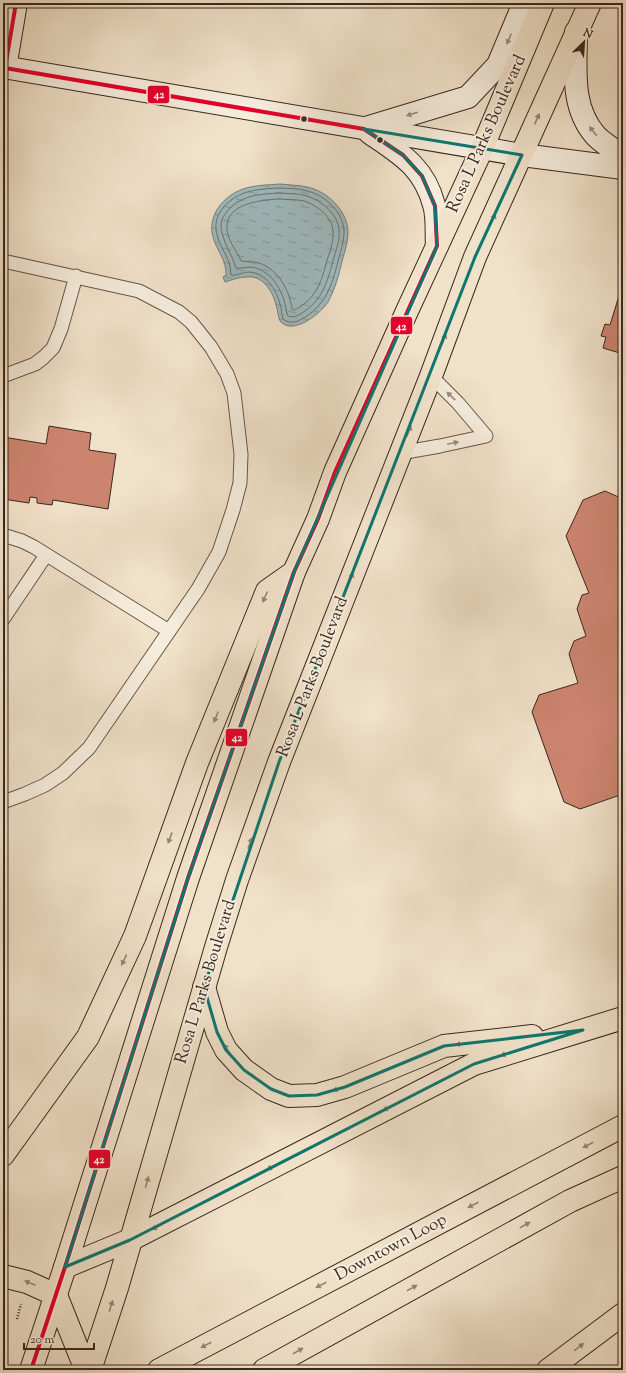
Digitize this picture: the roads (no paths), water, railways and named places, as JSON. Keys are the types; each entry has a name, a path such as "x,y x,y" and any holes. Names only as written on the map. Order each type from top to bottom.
{"main road":[{"name":"Rosa L Parks Boulevard","path":"31,1370 188,878 294,572 407,311 482,149 543,3"},
{"name":"Rosa L Parks Boulevard","path":"90,1370 117,1288 204,987 237,880 276,769 431,376 475,257 590,3"},
{"path":"3,1155 88,1038 135,936 197,763 267,591 294,572"},
{"path":"204,987 217,1032 226,1050 244,1070 271,1089 289,1096 317,1095 345,1087 444,1046 583,1030"},
{"path":"65,1267 130,1240 474,1064 623,1018"},
{"name":"Downtown Loop","path":"159,1370 623,1126"},
{"path":"264,1370 570,1201 623,1177"},
{"path":"3,1276 27,1282 56,1295 86,1370"},
{"path":"548,1370 623,1314"}],"street":[{"path":"16,3 4,67 482,149 623,168"},
{"path":"364,129 468,97 498,65 524,3"},
{"path":"576,32 576,92 582,117 605,144 623,156"},
{"path":"364,129 403,155 422,176 435,206 437,246"}],"lane":[{"path":"3,261 139,291 179,312 191,322 211,347 227,374 234,393 241,454 240,482 233,510 219,552 198,589 89,748 63,774 26,794 3,802"},
{"path":"3,376 34,364 53,348 61,329 76,276"},
{"path":"400,453 486,436 458,403 431,376"},
{"path":"3,535 22,541 168,631"},
{"path":"3,620 46,555"}],"water":[{"path":"280,184 307,187 314,189 328,197 340,209 347,223 348,231 346,246 338,277 328,302 319,312 306,322 292,326 285,325 280,321 275,300 270,290 258,279 247,277 225,282 223,277 226,275 225,265 213,237 212,229 212,222 218,208 229,196 243,189 261,185"}]}
